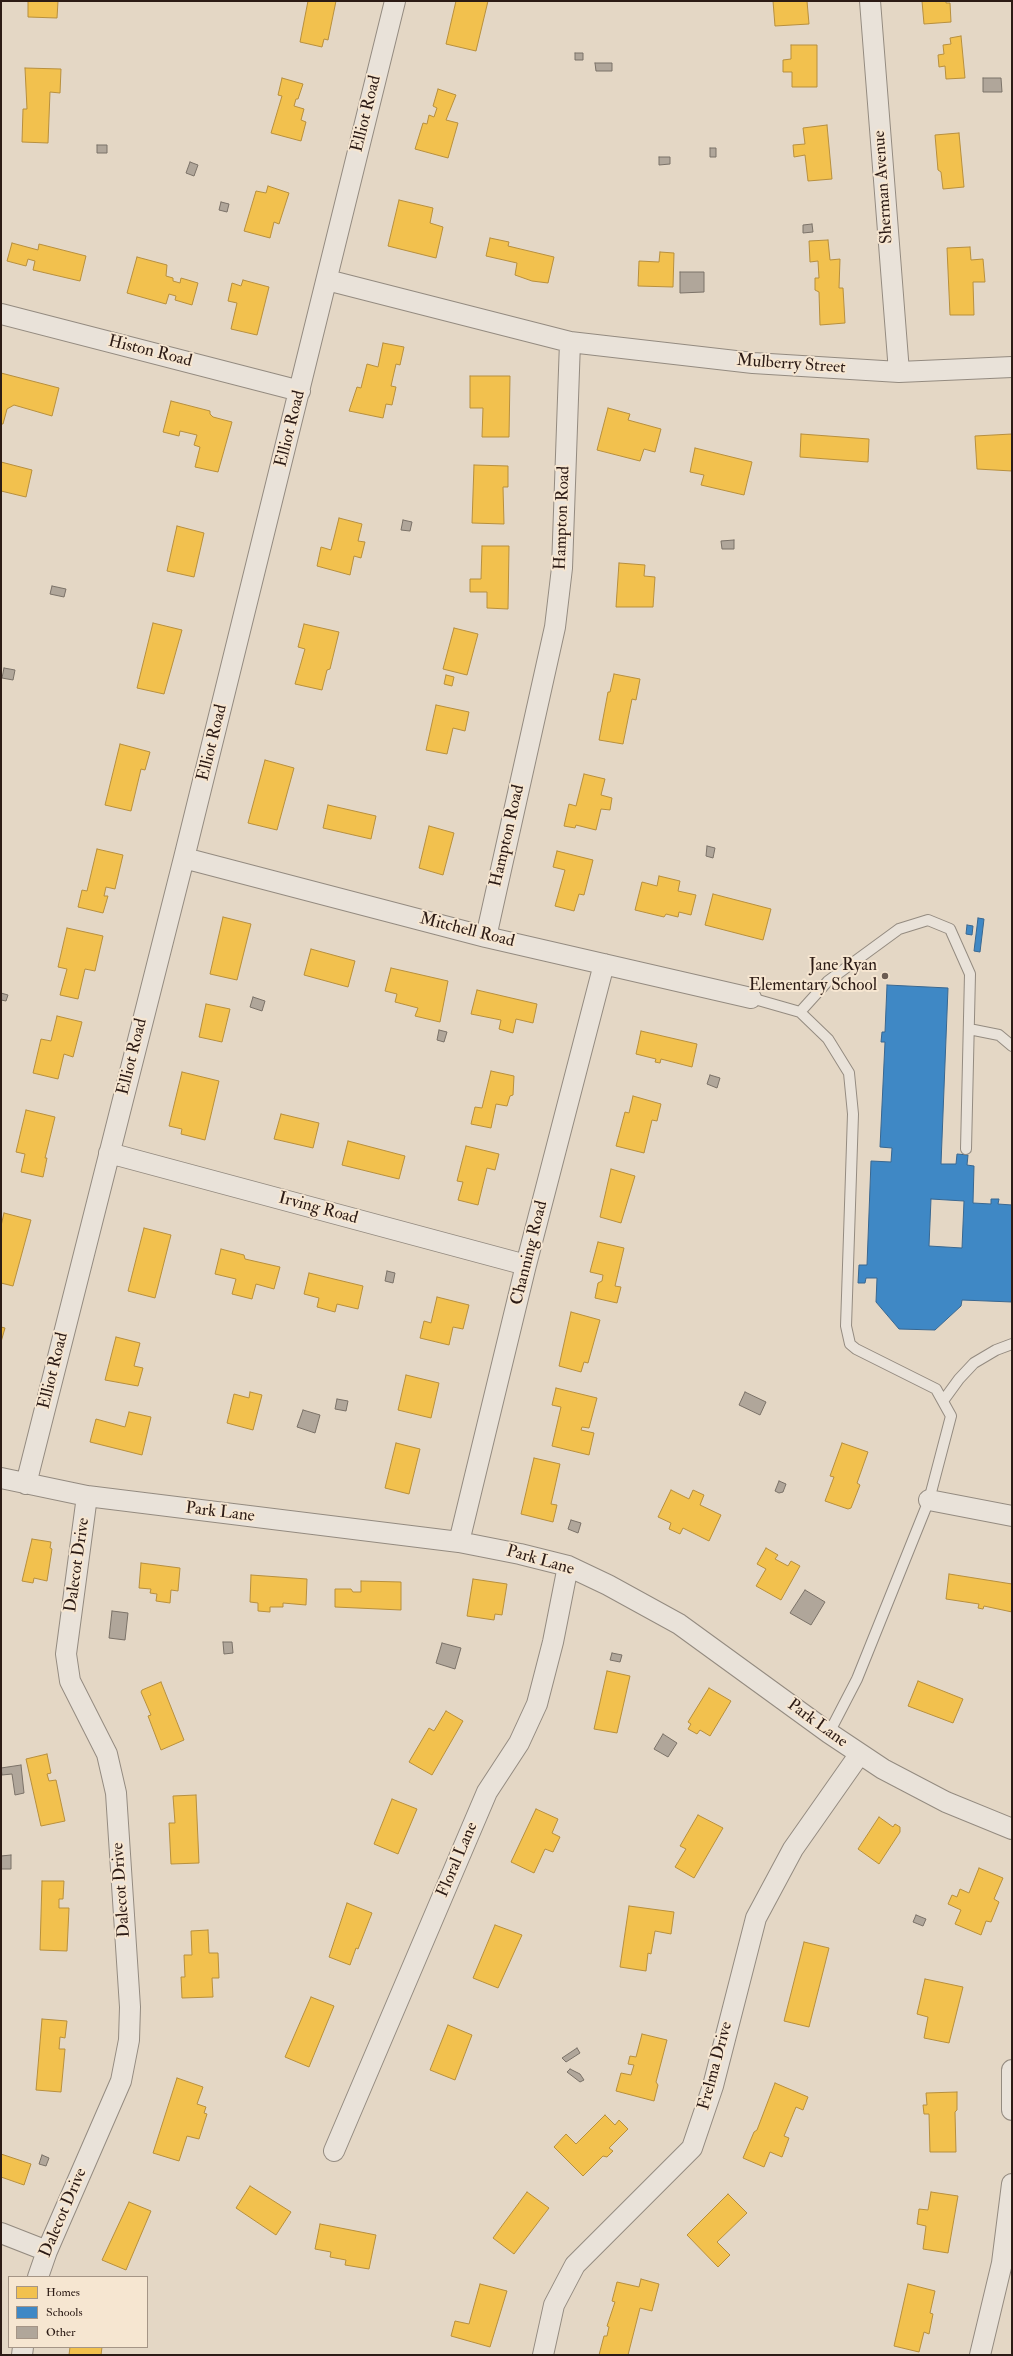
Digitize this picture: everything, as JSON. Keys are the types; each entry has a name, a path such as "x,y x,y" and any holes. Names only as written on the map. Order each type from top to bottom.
{"street":[{"name":"Elliot Road","path":"26,1484 184,858 395,1"},
{"name":"Sherman Avenue","path":"870,1 899,372"},
{"path":"327,280 570,342"},
{"name":"Histon Road","path":"1,314 300,391"},
{"name":"Mulberry Street","path":"570,342 753,363 899,372 1012,366"},
{"name":"Hampton Road","path":"486,937 555,627 562,568 570,342"},
{"name":"Mitchell Road","path":"184,858 486,937 751,998"},
{"name":"Channing Road","path":"459,1542 526,1265 604,964"},
{"name":"Irving Road","path":"109,1153 526,1265"},
{"name":"Park Lane","path":"1,1478 87,1496 459,1542 520,1554 568,1566 608,1585 679,1624 859,1755 946,1802 1012,1829"},
{"name":"Dalecot Drive","path":"38,2276 47,2250 121,2081 129,2040 130,2007 116,1793 107,1754 70,1681 66,1654 87,1496"},
{"path":"929,1500 1012,1516"},
{"name":"Floral Lane","path":"334,2151 487,1792 519,1743 537,1704 553,1642 568,1566"},
{"name":"Frelma Drive","path":"543,2355 554,2305 575,2264 692,2148 713,2086 756,1918 793,1849 859,1755"},
{"path":"1012,2070 1012,2110"},
{"path":"980,2355 1002,2263 1012,2184"},
{"path":"1,2233 47,2250"}],"lane":[{"path":"800,1012 828,981 899,929 928,920 950,929 970,974 966,1149"},
{"path":"751,998 800,1012 828,1039 849,1073 853,1114 846,1326 850,1344 856,1350 936,1389 951,1416 929,1500 857,1679 829,1733"},
{"path":"969,1028 999,1035 1012,1046"},
{"path":"943,1401 959,1379 974,1363 996,1350 1012,1344"}],"building: Homes":[{"path":"28,1 58,1 57,18 28,17"},
{"path":"308,1 336,1 328,40 324,39 322,47 300,42"},
{"path":"456,1 488,1 476,51 446,44"},
{"path":"773,1 807,1 809,24 775,26"},
{"path":"922,1 946,1 946,3 950,3 951,22 924,24"},
{"path":"961,36 965,78 946,79 945,66 939,67 938,55 944,54 943,45 951,44 950,38"},
{"path":"791,45 817,45 817,87 792,87 792,72 783,72 783,60 791,59"},
{"path":"25,68 61,69 60,93 50,92 48,143 22,142 23,109 27,109"},
{"path":"282,78 303,84 294,106 304,109 301,120 306,122 301,141 271,133 282,96 278,95"},
{"path":"438,89 456,95 446,120 458,123 448,158 415,149 423,123 427,124 429,115 434,117 437,108 433,106"},
{"path":"827,125 832,179 808,181 805,155 794,157 793,145 805,144 803,128"},
{"path":"959,133 964,187 943,189 941,172 938,170 935,135"},
{"path":"268,186 289,193 279,224 274,222 270,238 244,231 256,191 266,193"},
{"path":"399,200 433,208 430,223 443,227 436,258 388,246"},
{"path":"490,238 509,242 508,246 554,257 548,283 532,281 515,275 517,263 486,256"},
{"path":"828,240 830,260 840,259 839,288 843,288 845,323 820,325 819,292 815,290 815,278 819,278 818,261 810,262 809,241"},
{"path":"12,243 38,250 39,244 86,256 80,281 33,270 35,261 28,259 26,266 7,261"},
{"path":"970,247 971,260 983,259 985,282 973,282 974,315 950,315 947,248"},
{"path":"660,252 674,253 673,287 638,286 639,261 659,262"},
{"path":"137,257 167,265 166,276 173,278 173,281 180,283 181,278 198,283 192,305 175,300 176,296 169,294 166,304 127,293"},
{"path":"243,280 269,287 257,335 231,329 237,303 228,301 232,283 241,286"},
{"path":"383,343 404,347 400,365 396,364 391,386 396,387 392,405 386,404 383,418 349,411 357,387 361,388 367,364 378,367"},
{"path":"1,373 59,388 52,416 14,405 7,409 3,424 1,424"},
{"path":"470,376 510,376 509,437 482,437 483,408 470,408"},
{"path":"171,401 210,411 210,414 213,417 232,422 218,472 195,467 200,447 194,445 197,435 180,431 179,436 163,432"},
{"path":"608,408 630,414 628,420 661,429 655,452 644,449 640,461 597,450"},
{"path":"801,434 869,439 868,462 800,457"},
{"path":"1012,434 1012,471 977,469 975,436"},
{"path":"695,448 752,462 744,495 701,485 704,475 690,472"},
{"path":"1,462 32,470 26,497 1,491"},
{"path":"474,465 508,466 508,487 503,487 504,524 472,523"},
{"path":"339,518 362,524 358,541 365,542 361,558 354,556 350,575 317,566 321,547 331,550"},
{"path":"177,526 204,533 194,577 167,571"},
{"path":"482,546 509,546 508,609 487,608 487,592 470,592 470,579 481,579"},
{"path":"619,563 645,565 644,576 655,577 653,607 616,607"},
{"path":"153,623 182,630 164,694 137,688"},
{"path":"304,624 339,632 330,669 327,670 322,690 295,684 305,649 298,647"},
{"path":"454,628 478,634 467,675 443,669"},
{"path":"614,674 640,679 636,700 632,699 623,744 599,740 608,692 610,692"},
{"path":"446,675 454,677 452,686 444,684"},
{"path":"436,705 469,712 465,731 453,728 447,754 426,750"},
{"path":"120,744 150,752 145,770 141,769 131,811 105,805"},
{"path":"265,760 294,768 277,830 248,823"},
{"path":"584,774 605,779 601,795 612,798 610,810 601,809 596,830 576,825 575,828 564,826 569,804 576,806"},
{"path":"328,805 376,816 371,839 323,828"},
{"path":"429,826 454,833 443,875 419,868"},
{"path":"97,849 123,855 115,889 106,887 104,896 108,896 103,913 78,907 82,890 87,891"},
{"path":"557,851 593,860 584,895 579,894 574,911 555,906 565,870 553,867"},
{"path":"659,876 680,881 678,891 696,895 691,915 679,912 678,917 666,914 664,917 635,910 642,882 657,886"},
{"path":"713,894 771,909 763,940 705,925"},
{"path":"223,917 251,924 237,980 210,974"},
{"path":"67,928 103,936 95,971 85,969 78,999 60,995 67,969 58,967"},
{"path":"311,949 355,961 348,987 304,975"},
{"path":"391,968 448,981 440,1022 415,1016 418,1008 395,1002 397,994 385,991"},
{"path":"477,990 537,1004 533,1023 516,1019 513,1033 499,1029 501,1020 471,1014"},
{"path":"206,1004 230,1009 222,1042 199,1037"},
{"path":"57,1016 82,1022 73,1057 64,1054 58,1079 33,1073 41,1039 51,1041"},
{"path":"641,1031 697,1044 692,1067 661,1059 660,1063 655,1062 656,1059 636,1054"},
{"path":"491,1071 514,1076 513,1095 510,1096 507,1106 496,1104 491,1128 471,1124 475,1107 482,1108"},
{"path":"182,1072 219,1081 205,1140 181,1134 182,1129 169,1126"},
{"path":"633,1096 661,1104 657,1121 652,1120 644,1153 616,1146 625,1112 629,1113"},
{"path":"26,1110 55,1117 45,1158 47,1158 43,1177 21,1172 25,1154 16,1152"},
{"path":"281,1114 319,1123 313,1148 274,1139"},
{"path":"348,1141 405,1156 399,1179 342,1165"},
{"path":"466,1146 499,1154 495,1170 487,1168 478,1205 458,1200 463,1182 457,1181"},
{"path":"611,1169 635,1176 621,1223 600,1217"},
{"path":"4,1213 31,1220 13,1286 1,1283 1,1226"},
{"path":"144,1228 171,1235 155,1298 128,1291"},
{"path":"598,1242 624,1248 615,1286 621,1287 617,1303 595,1298 598,1283 602,1281 603,1275 590,1272"},
{"path":"221,1249 244,1255 245,1259 280,1267 274,1289 256,1284 252,1299 232,1294 236,1279 215,1274"},
{"path":"309,1273 363,1286 358,1309 337,1304 335,1312 317,1307 319,1298 304,1294"},
{"path":"437,1297 469,1305 463,1329 453,1327 449,1345 420,1338 424,1321 431,1323"},
{"path":"571,1312 600,1320 588,1363 584,1362 581,1372 559,1366"},
{"path":"1,1327 5,1328 1,1342"},
{"path":"116,1337 140,1343 134,1366 143,1368 138,1386 105,1380"},
{"path":"406,1375 439,1383 431,1418 398,1410"},
{"path":"556,1388 597,1398 589,1428 582,1427 581,1430 594,1433 589,1455 552,1446 561,1407 552,1405"},
{"path":"250,1392 262,1395 253,1430 227,1423 234,1394 249,1398"},
{"path":"129,1412 151,1417 142,1455 90,1442 96,1419 125,1427"},
{"path":"396,1443 420,1449 409,1494 385,1488"},
{"path":"842,1443 868,1452 857,1483 860,1485 851,1508 848,1509 825,1501 834,1477 830,1476"},
{"path":"534,1458 560,1464 551,1504 557,1505 553,1522 521,1514"},
{"path":"671,1490 689,1499 693,1490 704,1495 700,1505 721,1515 709,1541 683,1528 680,1534 669,1529 671,1523 658,1517"},
{"path":"32,1539 51,1542 50,1548 52,1549 47,1581 34,1578 33,1583 22,1581"},
{"path":"766,1548 778,1555 775,1559 788,1566 791,1561 800,1566 781,1600 756,1586 766,1569 757,1564"},
{"path":"141,1563 180,1568 178,1591 171,1590 170,1603 156,1601 157,1594 150,1593 151,1589 139,1588"},
{"path":"949,1574 1012,1584 1012,1612 984,1606 983,1609 978,1608 979,1604 946,1599"},
{"path":"251,1575 307,1579 306,1605 283,1603 283,1607 270,1607 270,1612 258,1611 258,1603 250,1602"},
{"path":"473,1579 507,1584 502,1615 495,1614 494,1620 467,1616"},
{"path":"361,1581 401,1582 401,1610 335,1607 335,1589 351,1589 353,1592 361,1592"},
{"path":"607,1671 630,1676 617,1733 594,1729"},
{"path":"918,1681 963,1699 953,1723 908,1706"},
{"path":"161,1682 184,1740 161,1750 148,1716 151,1715 141,1692 142,1690"},
{"path":"709,1688 731,1701 710,1736 700,1730 697,1734 688,1729 691,1724 688,1722"},
{"path":"446,1711 463,1721 432,1775 409,1762 429,1728 434,1731"},
{"path":"47,1754 51,1773 47,1774 49,1781 56,1780 65,1821 41,1826 26,1759"},
{"path":"196,1795 199,1863 171,1864 169,1823 175,1823 173,1796"},
{"path":"392,1799 417,1809 398,1854 374,1844"},
{"path":"536,1809 558,1819 552,1833 560,1837 553,1852 545,1849 534,1873 511,1862"},
{"path":"698,1815 723,1828 694,1878 675,1867 686,1849 680,1846"},
{"path":"879,1817 893,1827 895,1824 900,1827 900,1832 879,1864 858,1849"},
{"path":"979,1868 1003,1878 994,1899 999,1902 991,1922 986,1921 981,1935 955,1924 961,1910 948,1904 952,1895 957,1897 960,1889 969,1893"},
{"path":"42,1881 64,1881 63,1899 59,1899 59,1908 69,1908 67,1951 40,1950"},
{"path":"347,1903 372,1913 350,1965 329,1957"},
{"path":"629,1906 674,1912 671,1934 655,1931 651,1954 648,1953 646,1971 620,1967"},
{"path":"495,1925 522,1935 498,1988 473,1978"},
{"path":"208,1930 209,1953 218,1953 219,1978 212,1978 213,1997 182,1998 181,1977 185,1977 184,1955 192,1955 191,1931"},
{"path":"804,1942 829,1948 809,2027 784,2021"},
{"path":"925,1979 963,1987 949,2043 924,2038 928,2017 917,2014"},
{"path":"311,1997 334,2006 309,2067 285,2057"},
{"path":"42,2019 67,2021 65,2038 60,2037 59,2049 65,2049 61,2092 36,2090"},
{"path":"448,2025 472,2035 455,2080 430,2070"},
{"path":"642,2034 667,2040 656,2082 658,2085 654,2101 616,2091 621,2073 631,2075 634,2065 628,2064 630,2056 636,2057"},
{"path":"177,2078 203,2087 197,2104 206,2107 204,2113 207,2114 199,2139 187,2136 179,2161 153,2153"},
{"path":"775,2083 808,2097 803,2110 796,2107 784,2136 789,2138 782,2157 770,2152 764,2167 743,2158 754,2132 757,2130"},
{"path":"957,2092 957,2110 955,2112 956,2152 930,2152 929,2114 924,2114 923,2105 927,2105 926,2093"},
{"path":"605,2115 615,2125 619,2120 628,2129 609,2148 613,2151 607,2157 603,2156 583,2176 554,2147 566,2134 576,2144"},
{"path":"1,2154 31,2164 24,2185 1,2177"},
{"path":"250,2186 291,2212 276,2235 236,2208"},
{"path":"527,2192 549,2208 514,2254 493,2238"},
{"path":"931,2192 958,2196 948,2253 923,2249 926,2226 917,2224 919,2209 928,2210"},
{"path":"728,2194 747,2213 717,2242 730,2255 718,2267 687,2235"},
{"path":"129,2202 151,2211 126,2270 102,2260"},
{"path":"320,2224 376,2235 369,2269 345,2265 346,2260 330,2257 331,2252 315,2249"},
{"path":"641,2279 659,2284 652,2311 640,2308 628,2355 599,2355 604,2336 607,2336 609,2327 607,2326 615,2302 612,2301 617,2282 639,2287"},
{"path":"480,2284 507,2291 490,2347 451,2336 455,2321 469,2324"},
{"path":"908,2284 935,2291 930,2313 933,2314 929,2334 924,2332 919,2352 894,2346"},
{"path":"70,2348 102,2348 101,2355 69,2355"}],"building: Schools":[{"path":"978,918 984,919 980,952 974,951"},
{"path":"967,925 973,926 972,935 966,934"},
{"path":"887,985 948,988 941,1164 956,1164 957,1154 968,1155 967,1165 974,1166 973,1203 991,1204 991,1199 999,1199 998,1204 1012,1205 1012,1302 962,1300 961,1306 935,1330 899,1329 876,1302 877,1278 866,1278 865,1283 858,1283 859,1265 867,1265 871,1161 891,1162 892,1148 880,1147 885,1042 881,1042 882,1032 885,1032","holes":["931,1199 964,1201 962,1248 929,1246"]}],"building: Other":[{"path":"575,53 583,53 583,60 575,60"},
{"path":"595,63 612,63 612,71 596,71"},
{"path":"983,78 1001,78 1002,92 983,92"},
{"path":"97,145 107,145 107,153 97,153"},
{"path":"710,148 716,148 716,157 710,157"},
{"path":"659,157 670,157 670,164 659,165"},
{"path":"190,162 198,165 194,176 186,173"},
{"path":"221,202 229,204 227,212 219,210"},
{"path":"812,224 813,232 803,233 803,225"},
{"path":"680,272 704,272 704,292 680,293"},
{"path":"403,520 412,522 410,531 401,530"},
{"path":"734,540 734,549 722,549 721,541"},
{"path":"52,586 66,589 64,597 50,594"},
{"path":"4,668 15,670 13,680 2,678"},
{"path":"707,846 715,848 713,858 706,856"},
{"path":"1,993 8,995 6,1001 1,1000"},
{"path":"253,997 265,1001 262,1011 250,1007"},
{"path":"439,1030 447,1032 444,1042 437,1040"},
{"path":"710,1075 720,1078 717,1088 707,1084"},
{"path":"387,1271 395,1273 393,1283 385,1281"},
{"path":"745,1392 766,1402 760,1415 739,1405"},
{"path":"337,1399 348,1401 346,1411 335,1409"},
{"path":"303,1410 320,1415 315,1433 297,1427"},
{"path":"779,1481 786,1484 783,1492 779,1493 775,1491"},
{"path":"571,1520 581,1523 578,1533 568,1529"},
{"path":"805,1590 825,1602 811,1625 790,1613"},
{"path":"112,1611 128,1613 125,1640 109,1638"},
{"path":"223,1642 232,1642 233,1653 224,1654"},
{"path":"442,1643 461,1648 455,1669 436,1663"},
{"path":"612,1653 622,1655 620,1662 610,1660"},
{"path":"663,1734 677,1743 668,1757 654,1749"},
{"path":"21,1765 24,1793 15,1795 12,1774 2,1775 1,1768"},
{"path":"11,1855 11,1869 1,1869 1,1856"},
{"path":"916,1915 926,1919 923,1926 913,1922"},
{"path":"577,2048 580,2053 566,2062 562,2058"},
{"path":"570,2069 580,2074 584,2080 580,2082 567,2072"},
{"path":"42,2155 49,2158 46,2166 39,2164"}],"place":[{"name":"Jane Ryan Elementary School","path":"885,976"}]}
